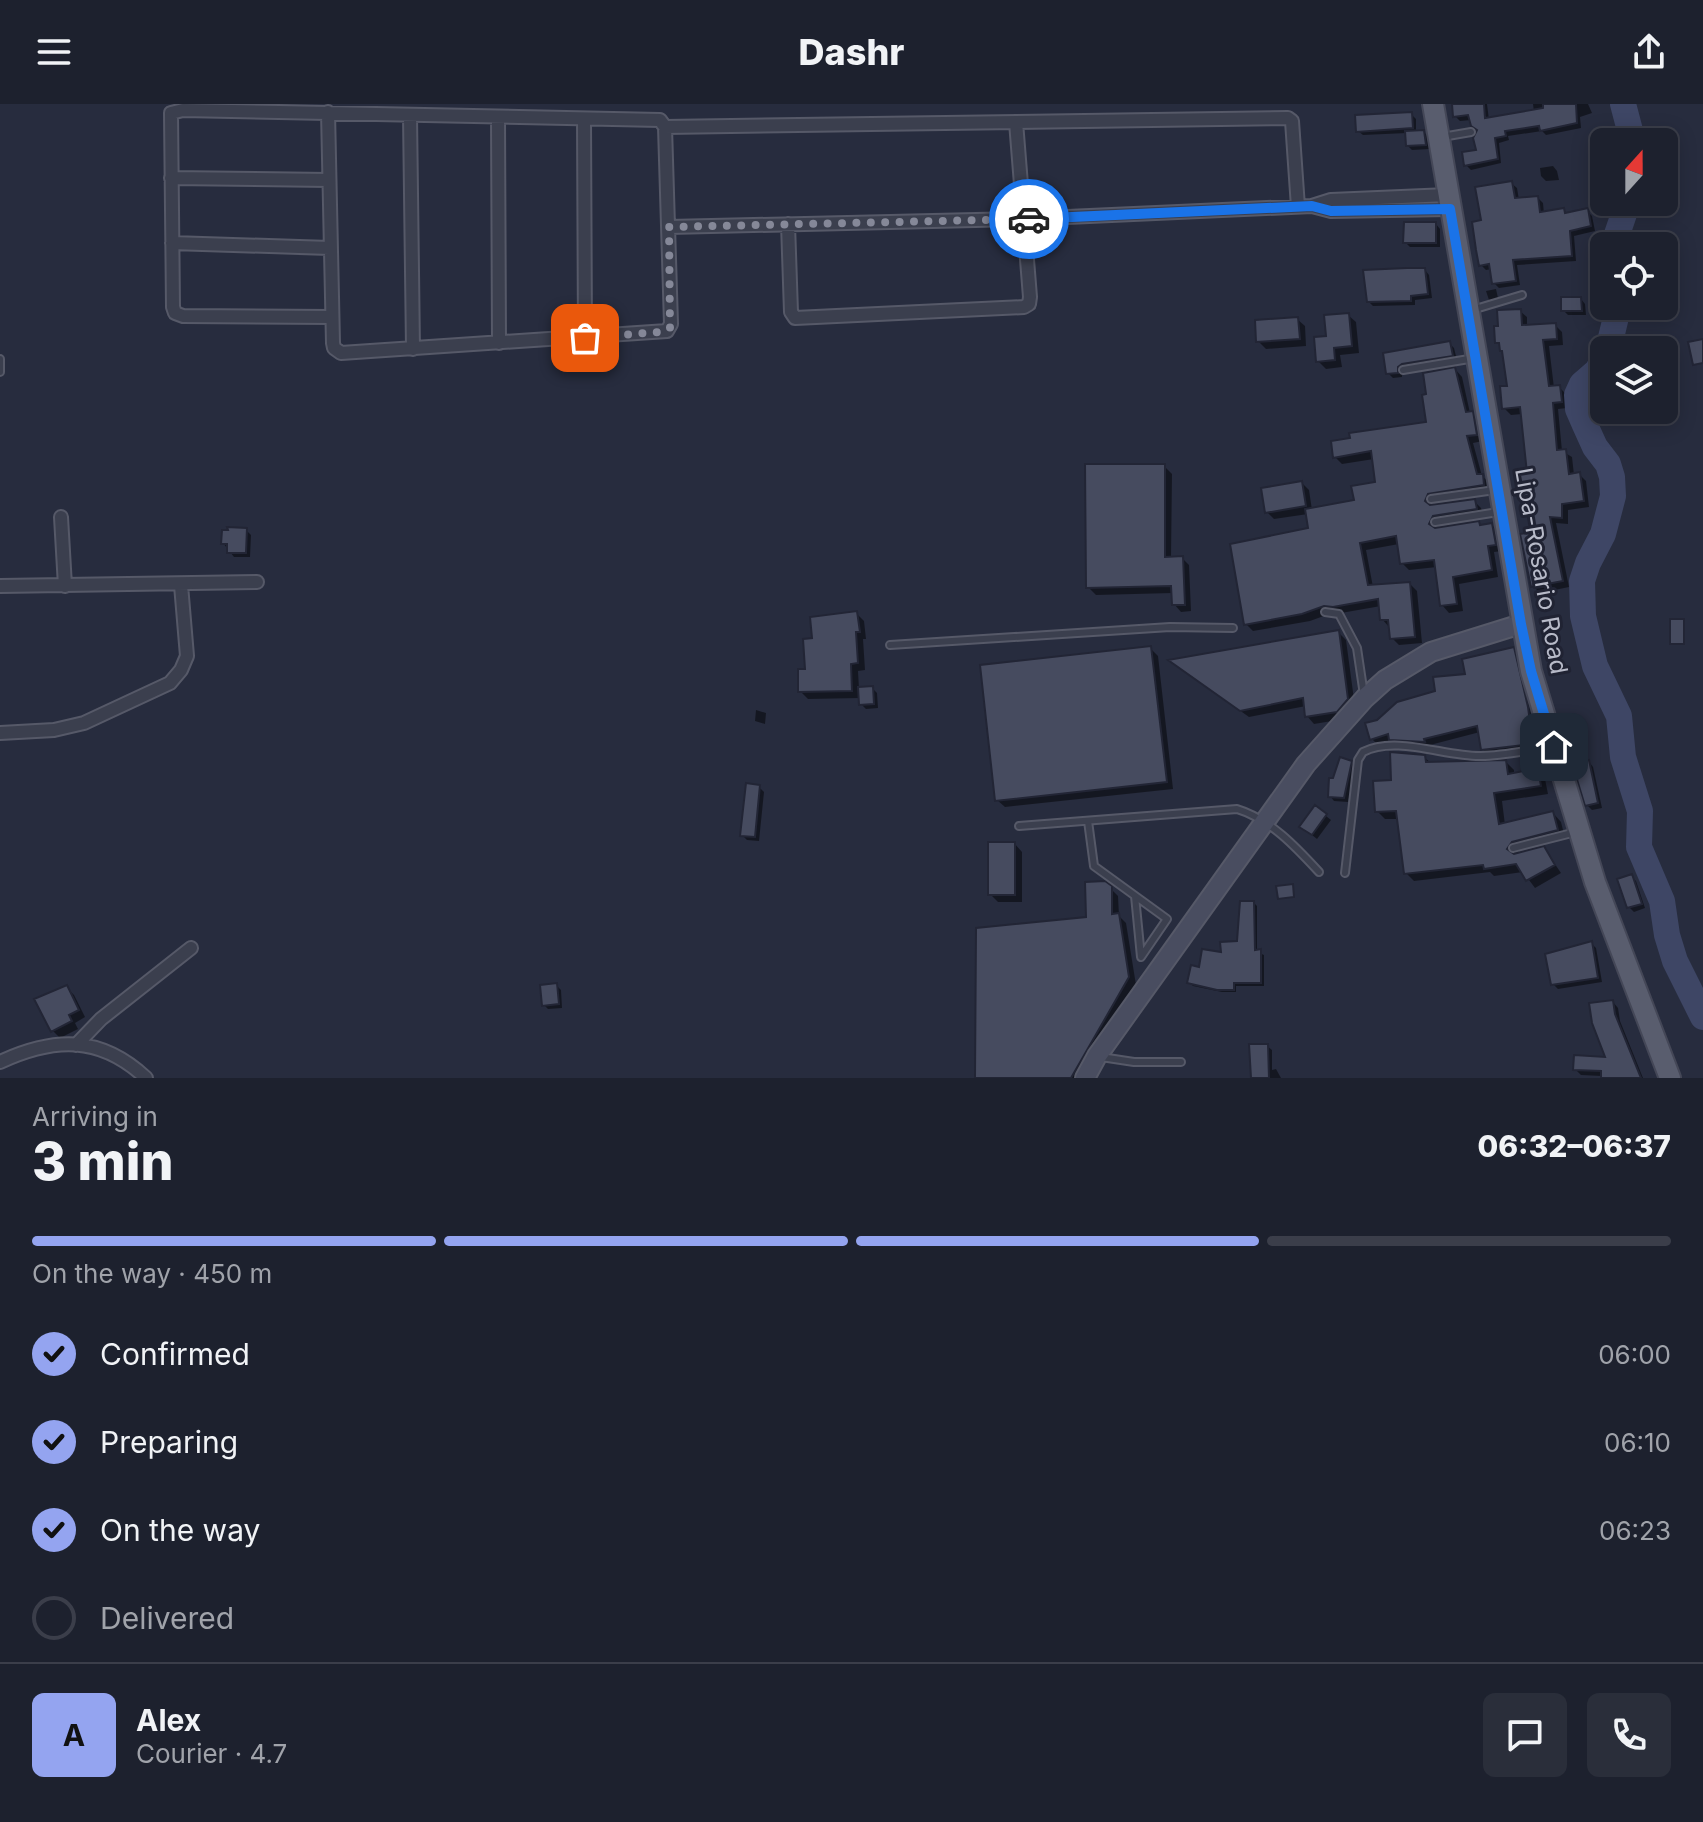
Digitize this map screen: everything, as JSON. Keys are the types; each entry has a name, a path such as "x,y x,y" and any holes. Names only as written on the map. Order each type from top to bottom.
{"main road":[{"name":"Lipa-Rosario Road","path":"1433,104 1531,671 1595,882 1670,1078"}],"street":[{"path":"328,112 332,317 334,348 341,353 585,338 659,332 670,328 669,227 665,127 657,119 328,112 174,111 170,120 173,307 179,315 332,317"},
{"path":"410,115 413,349"},
{"path":"498,117 499,343"},
{"path":"665,127 1288,118 1292,121 1298,207"},
{"path":"584,119 585,338"},
{"path":"788,224 793,317 1024,307 1029,304 1030,297 1016,122"},
{"path":"171,178 329,180"},
{"path":"669,227 1023,219 1298,207 1331,200 1449,202"},
{"path":"172,243 330,248"},
{"path":"61,517 65,586"},
{"path":"0,586 257,582"},
{"path":"0,733 54,730 84,723 170,683 187,656 181,585"},
{"path":"1085,1078 1097,1056 1306,764 1365,698 1385,680 1431,652 1521,624"},
{"path":"76,1045 101,1019 191,948"},
{"path":"0,1062 31,1048 94,1045 137,1069 146,1078"}],"lane":[{"path":"1439,138 1471,132"},
{"path":"1469,311 1522,295"},
{"path":"1403,370 1477,357"},
{"path":"0,359 0,372"},
{"path":"1431,499 1500,489"},
{"path":"1435,522 1504,511"},
{"path":"1325,612 1339,614 1357,648 1365,698"},
{"path":"890,645 1170,627 1233,628"},
{"path":"1345,873 1358,760 1363,752 1383,746 1444,750 1479,757 1554,747"},
{"path":"1019,826 1237,809 1252,813 1296,847 1319,872"},
{"path":"1088,821 1094,866 1167,919 1141,957 1135,896"},
{"path":"1513,848 1580,831"},
{"path":"1097,1056 1134,1062 1181,1062"}],"building":[{"path":"1452,104 1484,104 1485,118 1543,108 1543,104 1576,104 1577,123 1540,131 1539,126 1505,131 1506,136 1495,138 1498,159 1464,166 1462,152 1476,150 1473,138 1477,130 1471,126 1468,115 1453,117"},
{"path":"1412,112 1413,128 1356,132 1355,115"},
{"path":"1424,130 1426,145 1406,146 1405,131"},
{"path":"1512,181 1515,198 1538,196 1540,212 1564,208 1565,213 1588,208 1591,226 1570,231 1572,256 1513,260 1516,281 1492,284 1489,264 1479,266 1476,250 1472,222 1481,220 1475,187"},
{"path":"1404,222 1436,222 1436,243 1403,243"},
{"path":"1425,268 1428,294 1411,296 1411,301 1367,302 1363,270"},
{"path":"1561,297 1581,297 1582,311 1561,311"},
{"path":"1521,309 1522,325 1556,323 1557,339 1543,340 1549,386 1560,385 1562,402 1553,403 1557,450 1566,449 1569,474 1580,472 1584,501 1562,504 1562,518 1550,517 1563,581 1531,587 1520,534 1531,532 1533,495 1519,497 1516,474 1527,473 1520,407 1502,409 1500,386 1507,386 1502,351 1499,343 1495,343 1494,326 1498,326 1497,310"},
{"path":"1349,313 1352,346 1334,348 1335,360 1316,362 1314,337 1326,336 1324,315"},
{"path":"1298,317 1300,339 1256,342 1255,320"},
{"path":"1703,339 1703,363 1693,365 1688,342"},
{"path":"1450,341 1453,356 1402,364 1398,367 1398,373 1386,374 1383,353"},
{"path":"1455,367 1466,412 1473,411 1477,435 1467,436 1477,474 1483,474 1484,485 1428,494 1425,501 1430,505 1475,499 1477,509 1433,516 1429,524 1435,528 1479,521 1480,525 1492,523 1496,545 1488,546 1492,570 1453,577 1457,604 1440,606 1434,560 1400,564 1396,536 1360,543 1368,585 1410,582 1415,637 1390,639 1388,620 1380,620 1378,599 1324,606 1302,614 1244,625 1230,544 1308,528 1305,509 1354,500 1351,486 1375,482 1371,451 1333,458 1331,441 1350,438 1349,433 1426,422 1423,373"},
{"path":"1085,464 1165,464 1165,557 1183,556 1185,605 1172,605 1171,586 1086,588"},
{"path":"1302,481 1306,506 1265,513 1261,488"},
{"path":"227,527 247,528 246,553 227,553 227,544 221,544 222,530 228,530"},
{"path":"857,611 860,632 856,632 858,663 851,664 852,691 798,692 798,669 805,669 803,639 812,638 810,617"},
{"path":"1670,619 1684,619 1684,644 1670,644"},
{"path":"1339,630 1348,699 1337,712 1305,717 1303,698 1240,711 1168,660"},
{"path":"1151,646 1167,782 995,801 980,665"},
{"path":"1514,647 1533,744 1481,750 1477,726 1424,739 1425,742 1389,740 1388,734 1370,740 1365,723 1377,720 1397,702 1435,691 1433,677 1465,674 1462,659"},
{"path":"873,686 874,704 859,705 858,687"},
{"path":"1390,752 1425,755 1426,762 1506,760 1508,774 1538,768 1541,786 1494,793 1499,824 1553,811 1558,830 1512,842 1507,849 1514,854 1544,846 1555,865 1526,881 1516,864 1404,874 1396,811 1375,812 1373,781 1391,780"},
{"path":"1340,757 1352,761 1344,798 1328,797 1329,778 1333,778"},
{"path":"1589,760 1598,803 1585,806 1572,763"},
{"path":"746,783 760,785 755,837 740,836"},
{"path":"1315,805 1327,814 1312,835 1299,827"},
{"path":"988,842 1015,842 1015,895 988,895"},
{"path":"1632,874 1642,904 1627,908 1617,879"},
{"path":"1105,881 1112,886 1112,914 1119,913 1129,977 1071,1078 975,1078 976,928 1086,917 1085,882"},
{"path":"1293,884 1294,897 1278,899 1276,886"},
{"path":"1240,901 1254,901 1255,950 1261,949 1261,983 1234,983 1234,990 1217,990 1187,983 1191,965 1199,967 1202,949 1221,952 1220,942 1237,941"},
{"path":"1592,941 1598,978 1551,985 1545,954"},
{"path":"557,983 559,1004 542,1006 540,985"},
{"path":"67,985 79,1010 69,1015 72,1021 51,1032 34,999"},
{"path":"1613,1000 1615,1014 1641,1078 1601,1078 1601,1071 1573,1070 1574,1055 1605,1057 1592,1023 1589,1003"},
{"path":"1249,1044 1268,1044 1269,1078 1251,1078"}],"waterway":[{"path":"1623,104 1629,128"},
{"path":"1618,232 1623,216"},
{"path":"1611,336 1615,320"},
{"path":"1590,377 1582,384 1577,395 1578,409 1595,447 1608,464 1613,496 1603,534 1582,581 1583,616 1595,666 1619,716 1623,757 1640,811 1639,847 1662,901 1675,961 1703,1017"}],"way so far":[{"path":"585,338 659,332 670,328 669,227 1029,219"}],"route":[{"path":"1029,219 1312,206 1331,211 1450,209 1521,624 1531,671 1554,747"}]}
